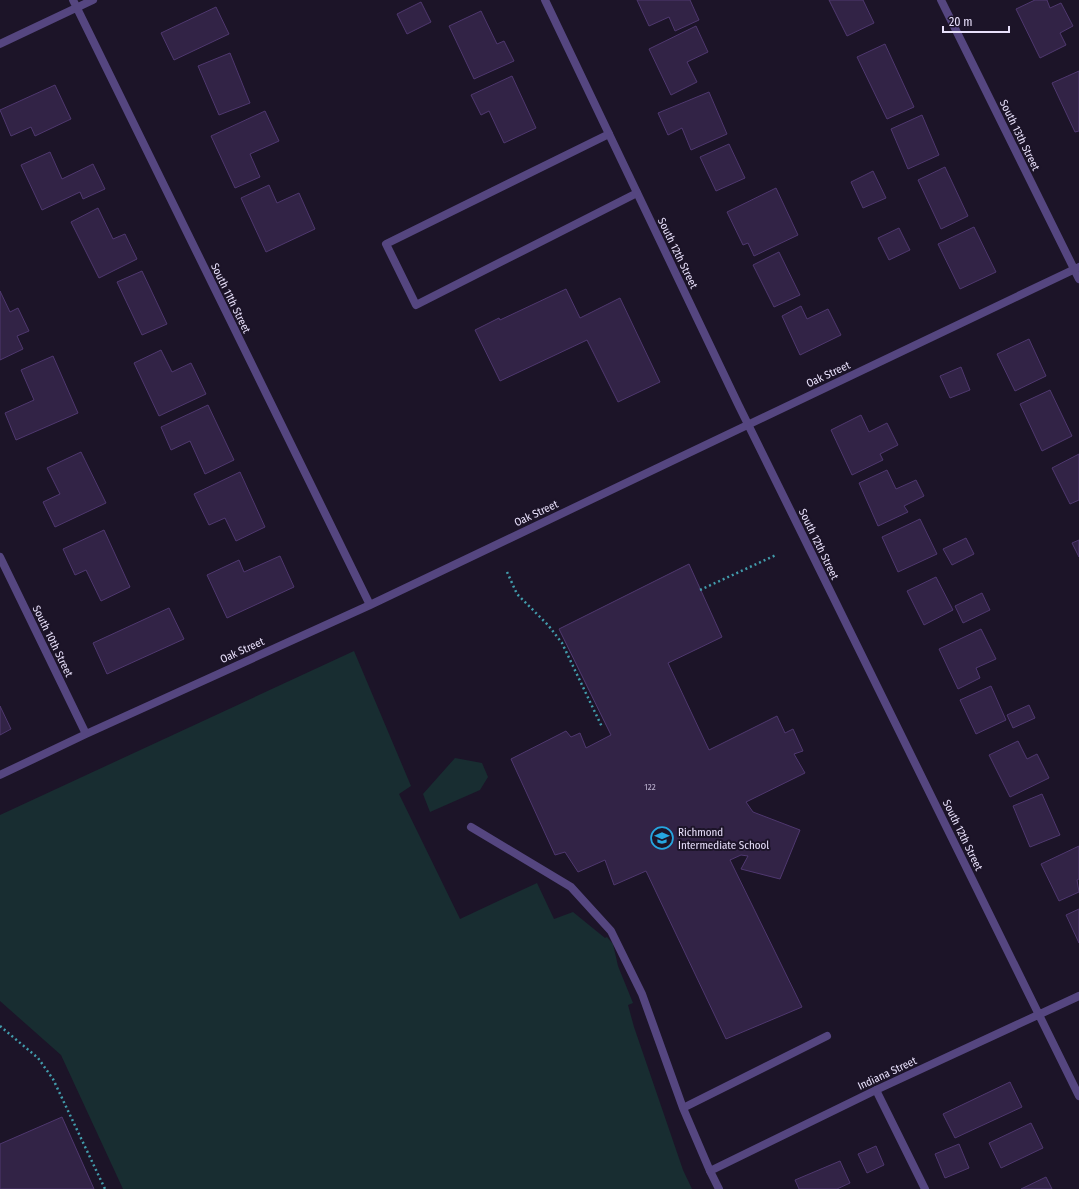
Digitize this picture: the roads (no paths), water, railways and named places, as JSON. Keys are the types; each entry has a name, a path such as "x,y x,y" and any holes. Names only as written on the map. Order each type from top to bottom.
{"street":[{"path":"0,44 75,4 93,0"},
{"name":"South 12th Street","path":"545,0 748,424 1079,1096"},
{"name":"South 13th Street","path":"941,0 1077,268 1079,279"},
{"name":"South 11th Street","path":"75,4 370,605"},
{"path":"609,134 386,244 416,305 638,194"},
{"name":"Oak Street","path":"0,775 86,734 370,605 1077,268"},
{"name":"South 10th Street","path":"0,557 86,734"},
{"path":"471,827 571,887 611,931 642,994 683,1108 719,1189"},
{"name":"Indiana Street","path":"711,1173 876,1090 1079,996"},
{"path":"683,1108 827,1036"},
{"path":"876,1090 924,1189"}],"place":[{"name":"Richmond Intermediate School","path":"662,838"}]}
